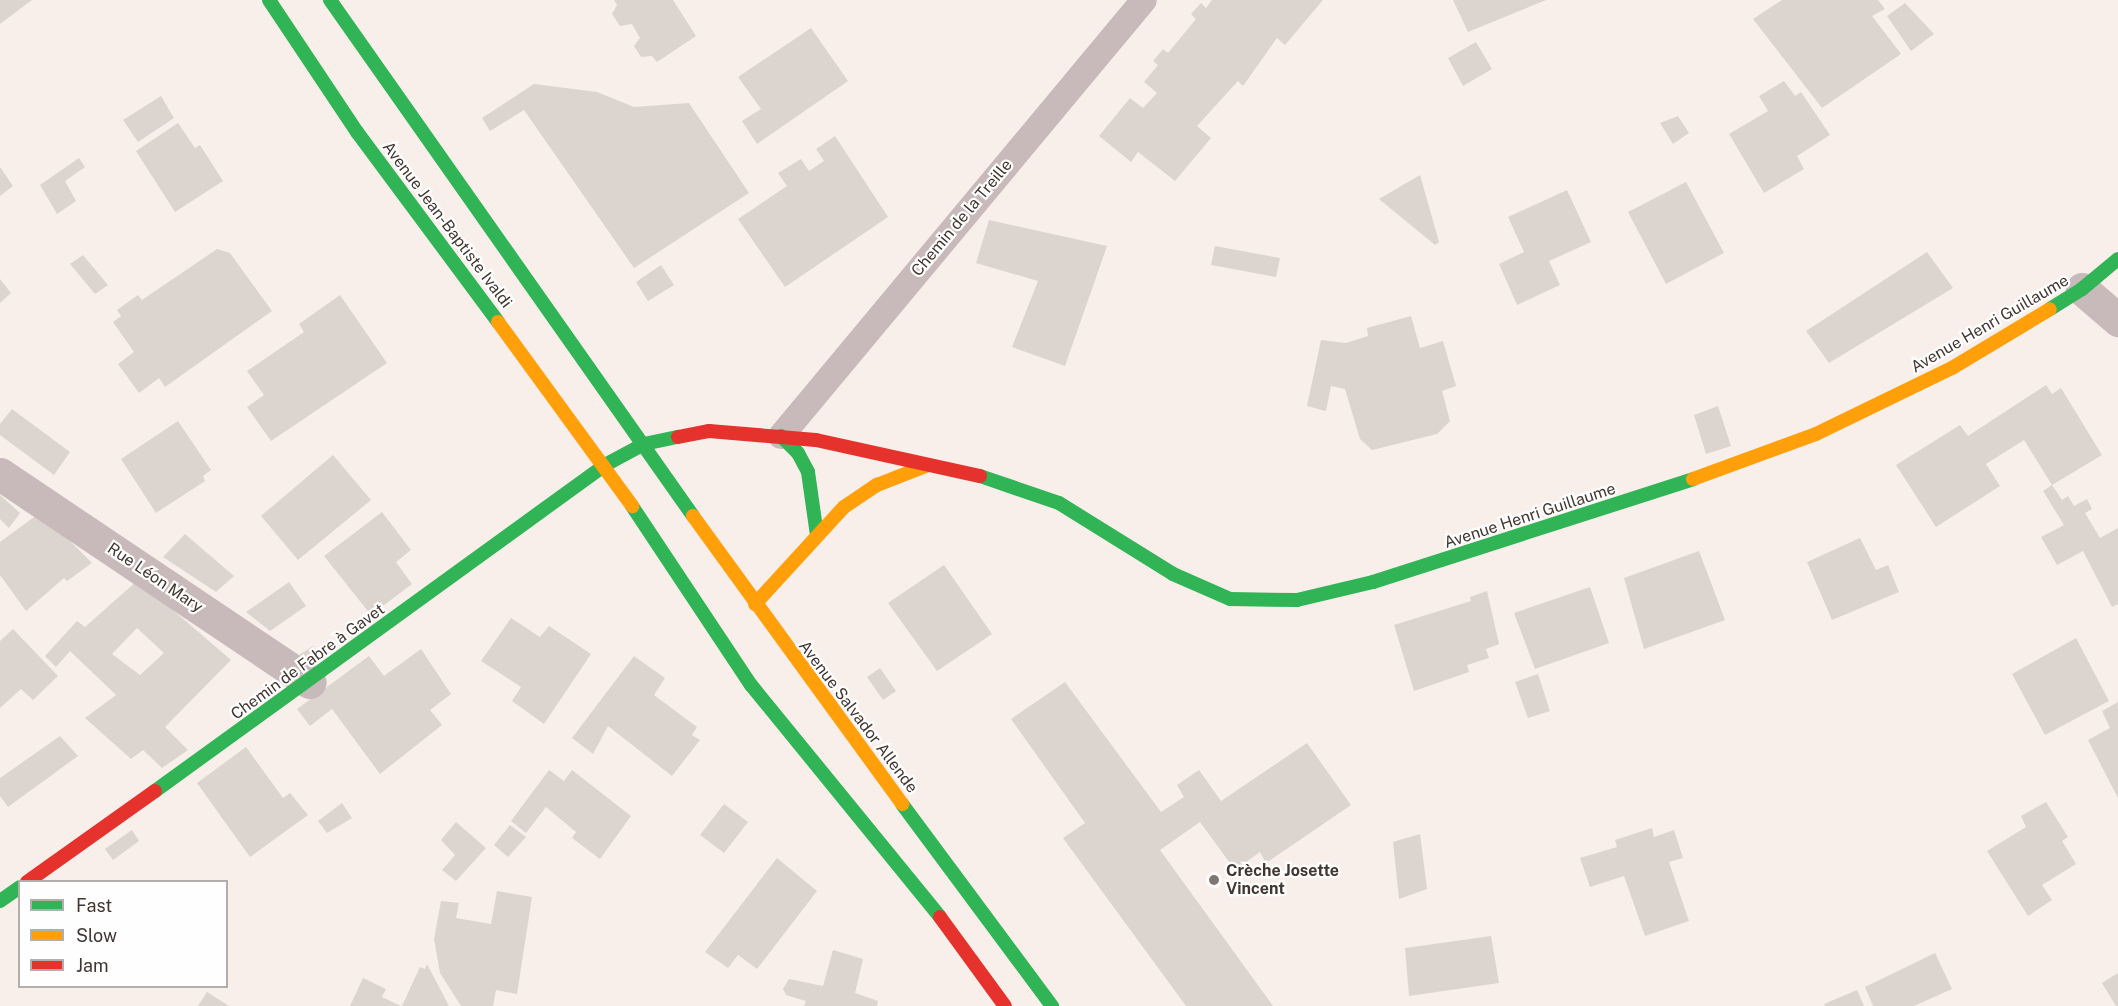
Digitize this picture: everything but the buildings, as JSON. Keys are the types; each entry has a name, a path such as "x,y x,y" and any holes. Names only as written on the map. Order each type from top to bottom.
{"street":[{"name":"Avenue Jean-Baptiste Ivaldi","path":"269,0 357,132 605,465"},
{"name":"Avenue Jean-Baptiste Ivaldi","path":"330,0 644,444"},
{"name":"Avenue Henri Guillaume","path":"605,465 644,444 709,431 781,436 997,480 1059,503 1173,574 1230,599 1297,600 1373,582 1647,496 1816,434 1952,369 2082,289 2118,259"},
{"path":"2082,289 2118,320"},
{"path":"781,436 798,453 808,472 815,501 817,535"},
{"name":"Avenue Salvador Allende","path":"644,444 755,604 1052,1006"},
{"path":"605,465 650,504"},
{"path":"605,465 751,685 925,897 1005,1006"},
{"name":"Chemin de Fabre à Gavet","path":"30,880 310,682 605,465"},
{"path":"736,606 755,604 786,574 817,535 844,507 877,485 928,465"},
{"name":"Rue Léon Mary","path":"0,474 310,682"},
{"path":"0,901 18,888"}],"lane":[{"name":"Chemin de la Treille","path":"781,436 1144,0"}],"traffic: fast":[{"path":"269,0 357,132 498,322"},
{"path":"330,0 693,516"},
{"path":"2050,309 2082,289 2118,259"},
{"path":"781,436 798,453 808,472 817,535"},
{"path":"155,791 605,465 644,444 678,437"},
{"path":"980,476 1059,503 1173,574 1230,599 1297,600 1373,582 1693,479"},
{"path":"632,506 751,685 940,917"},
{"path":"902,804 1052,1006"},
{"path":"0,901 18,888"}],"traffic: slow":[{"path":"1693,479 1816,434 1952,368 2050,309"},
{"path":"498,322 632,506"},
{"path":"755,604 844,507 877,485 928,465"},
{"path":"693,516 902,804"}],"traffic: jam":[{"path":"678,437 709,431 816,440 980,476"},
{"path":"30,880 155,791"},
{"path":"940,917 1005,1006"}],"place":[{"name":"Crèche Josette Vincent","path":"1214,880"}]}
